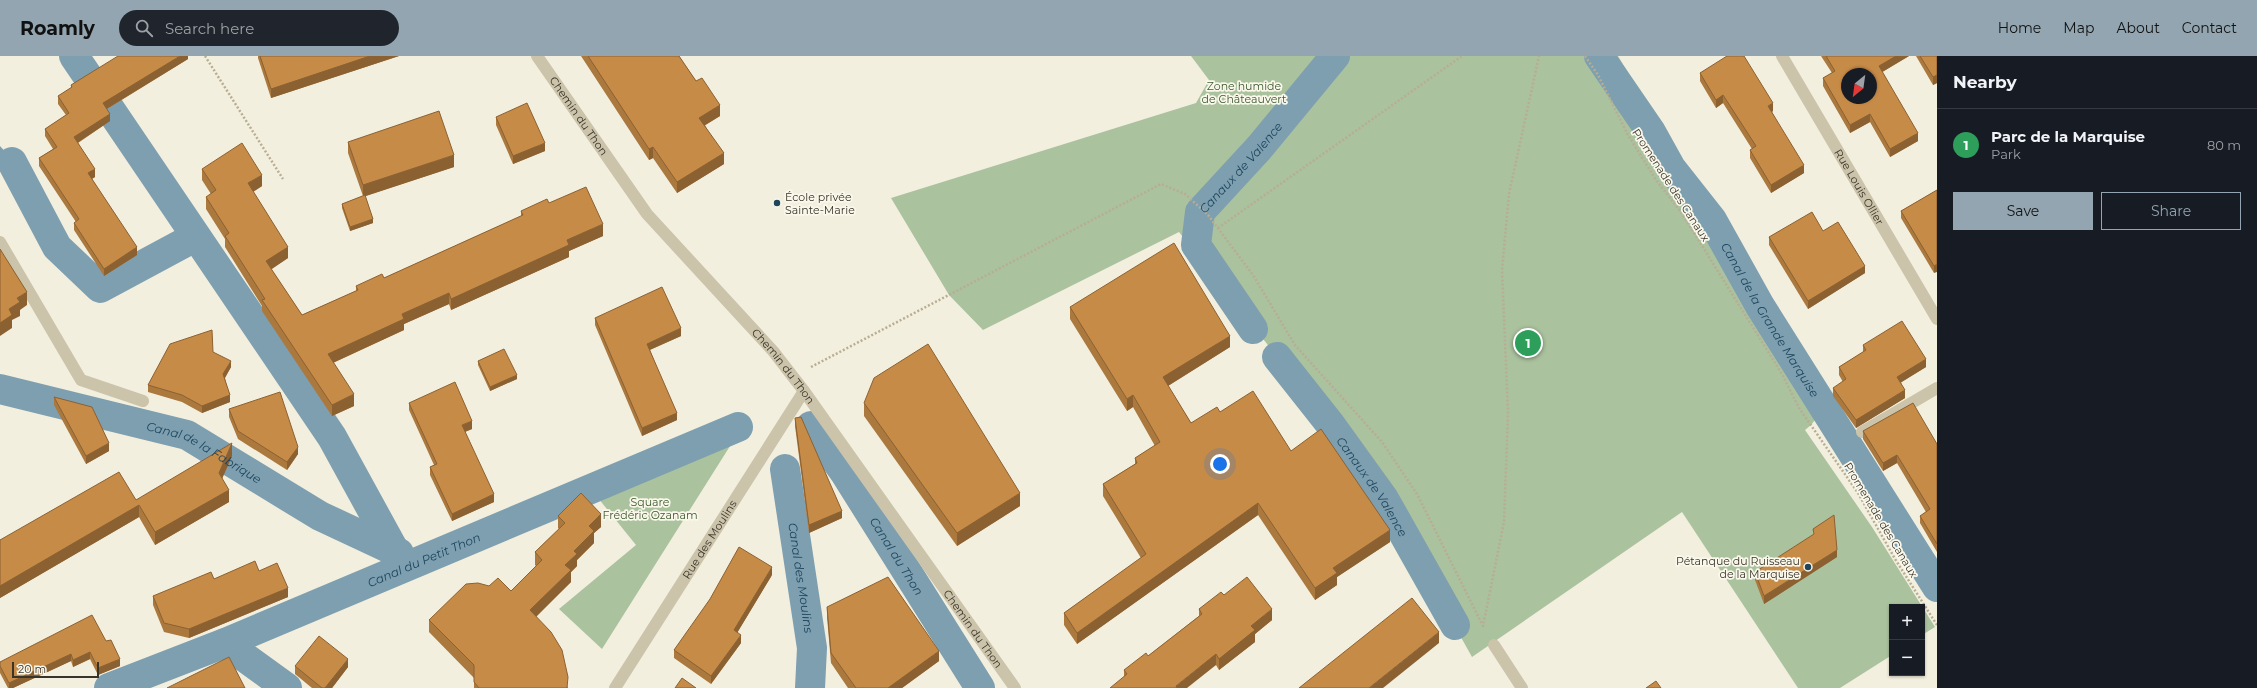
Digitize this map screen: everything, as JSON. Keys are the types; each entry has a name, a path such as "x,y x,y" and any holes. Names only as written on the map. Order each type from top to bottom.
{"street":[{"name":"Chemin du Thon","path":"537,56 647,214 773,351 793,376 1015,688"},
{"name":"Rue Louis Ollier","path":"1782,56 1937,319"},
{"path":"0,242 81,380 143,401"},
{"path":"1862,432 1937,388"},
{"name":"Rue des Moulins","path":"615,688 804,391"},
{"path":"1494,645 1522,688"}],"path":[{"path":"205,56 283,179"},
{"path":"1218,228 1462,56"},
{"path":"793,376 1161,184 1185,194 1208,214 1253,275 1295,345 1382,442 1412,488 1483,626 1504,522 1508,414 1502,270 1509,194 1538,56"},
{"name":"Promenade des Canaux","path":"1585,56 1598,74 1628,135 1656,180 1681,212 1782,374 1799,408 1858,493 1891,553 1937,625"}],"green space":[{"name":"Zone humide de Châteauvert","path":"1191,56 1618,56 1827,405 1811,425 1805,430 1872,527 1921,604 1889,604 1889,657 1840,688 1798,688 1682,512 1472,657 1384,499 1330,424 1179,232 983,330 949,295 891,198 1196,103 1209,80"},
{"name":"Square Frédéric Ozanam","path":"737,435 602,649 559,609 636,545 594,493"},
{"path":"1925,611 1935,627 1925,633"}],"water":[{"path":"0,146 16,164 0,161"}],"building":[{"path":"118,56 180,56 103,103 110,114 74,137 95,169 88,173 137,247 104,269 74,223 79,219 39,158 57,147 45,129 69,113 58,96 72,87 71,85"},
{"path":"260,56 370,56 271,89"},
{"path":"588,56 679,56 696,81 702,78 720,105 699,118 724,153 677,182 653,147 649,149"},
{"path":"1727,56 1744,56 1773,103 1768,106 1804,165 1771,185 1750,150 1756,146 1723,95 1716,100 1700,73"},
{"path":"1826,56 1896,56 1879,66 1918,133 1890,149 1870,114 1850,125 1823,78 1835,71"},
{"path":"1920,56 1937,56 1937,75 1933,77"},
{"path":"527,103 545,143 513,156 496,117"},
{"path":"439,111 454,155 363,185 348,142"},
{"path":"242,143 262,175 248,183 288,247 266,261 302,315 358,290 356,286 382,274 384,278 523,215 521,211 547,199 549,203 586,187 603,224 567,240 569,245 451,299 449,293 402,314 404,319 328,354 354,394 332,405 262,300 265,299 225,236 229,233 206,197 216,190 202,169"},
{"path":"1937,190 1937,264 1934,266 1901,211"},
{"path":"365,195 373,219 350,227 342,204"},
{"path":"1812,212 1823,231 1838,222 1865,266 1808,301 1769,237"},
{"path":"1174,243 1230,336 1163,377 1191,423 1217,407 1220,412 1253,391 1291,451 1321,429 1390,530 1333,568 1337,573 1315,588 1258,503 1077,633 1064,613 1146,554 1103,484 1137,463 1135,458 1160,442 1133,395 1127,399 1070,307"},
{"path":"0,249 27,292 17,298 20,302 9,309 12,315 0,323"},
{"path":"662,287 681,328 647,344 677,413 642,428 595,318"},
{"path":"1902,321 1926,359 1897,377 1905,390 1856,420 1833,388 1846,379 1839,367 1866,350 1863,345"},
{"path":"212,330 213,352 231,361 223,374 230,395 202,406 182,395 148,385 170,344"},
{"path":"928,344 1020,493 957,533 864,403 874,378"},
{"path":"504,349 517,375 490,387 478,361"},
{"path":"455,382 472,421 462,425 494,494 452,514 430,467 437,464 409,403"},
{"path":"280,392 298,447 287,462 238,431 229,409"},
{"path":"54,397 92,407 109,443 86,456"},
{"path":"1913,403 1937,444 1937,544 1920,516 1930,509 1897,455 1883,463 1863,431"},
{"path":"801,417 842,511 809,525 795,418"},
{"path":"232,443 219,473 229,490 155,532 139,505 0,586 0,540 119,472 136,500"},
{"path":"581,493 601,514 589,526 594,531 574,551 577,554 565,565 571,570 530,610 551,632 562,650 568,677 567,688 479,688 474,682 474,665 429,620 466,584 478,583 489,586 498,578 511,591 542,560 535,552 565,523 558,516"},
{"path":"1834,515 1837,550 1764,596 1755,572 1814,534 1813,529"},
{"path":"739,547 772,567 734,630 741,635 711,676 674,650 710,599"},
{"path":"255,561 259,571 277,563 288,588 189,629 164,623 153,596 211,572 214,579"},
{"path":"888,577 939,651 888,688 856,688 831,653 827,607"},
{"path":"1247,577 1272,609 1251,626 1255,630 1219,659 1216,654 1176,686 1177,688 1110,688 1127,674 1124,670 1146,653 1148,656 1202,614 1199,609 1221,592 1224,595"},
{"path":"1412,598 1439,632 1369,688 1299,688"},
{"path":"92,615 106,641 111,640 120,659 98,668 90,652 73,660 71,654 9,683 0,666 0,662"},
{"path":"319,636 348,659 325,688 322,688 295,666"},
{"path":"229,657 245,688 167,688"},
{"path":"682,678 696,688 675,688"},
{"path":"1656,681 1661,688 1646,688"}],"waterway":[{"name":"Canal de la Fabrique","path":"74,56 332,437 394,550"},
{"name":"Canaux de Valence","path":"1253,329 1196,245 1200,212 1259,148 1335,56"},
{"name":"Canal de la Grande Marquise","path":"1599,56 1651,132 1671,168 1712,220 1760,306 1937,587"},
{"name":"Canal de la Fabrique","path":"12,162 57,247 100,288 195,237"},
{"name":"Canaux de Valence","path":"1277,357 1330,424 1384,499 1455,625"},
{"name":"Canal de la Fabrique","path":"0,389 187,435 320,516 399,553"},
{"name":"Canal du Thon","path":"811,426 845,473 980,688"},
{"name":"Canal du Petit Thon","path":"109,688 225,643 738,427"},
{"name":"Canal des Moulins","path":"785,469 812,648 810,688"},
{"name":"Canal du Thon","path":"225,643 287,688"}],"place":[{"name":"École privée Sainte-Marie","path":"777,203"},
{"name":"Parc de la Marquise","path":"1528,343"},
{"name":"Pétanque du Ruisseau de la Marquise","path":"1808,567"}]}
